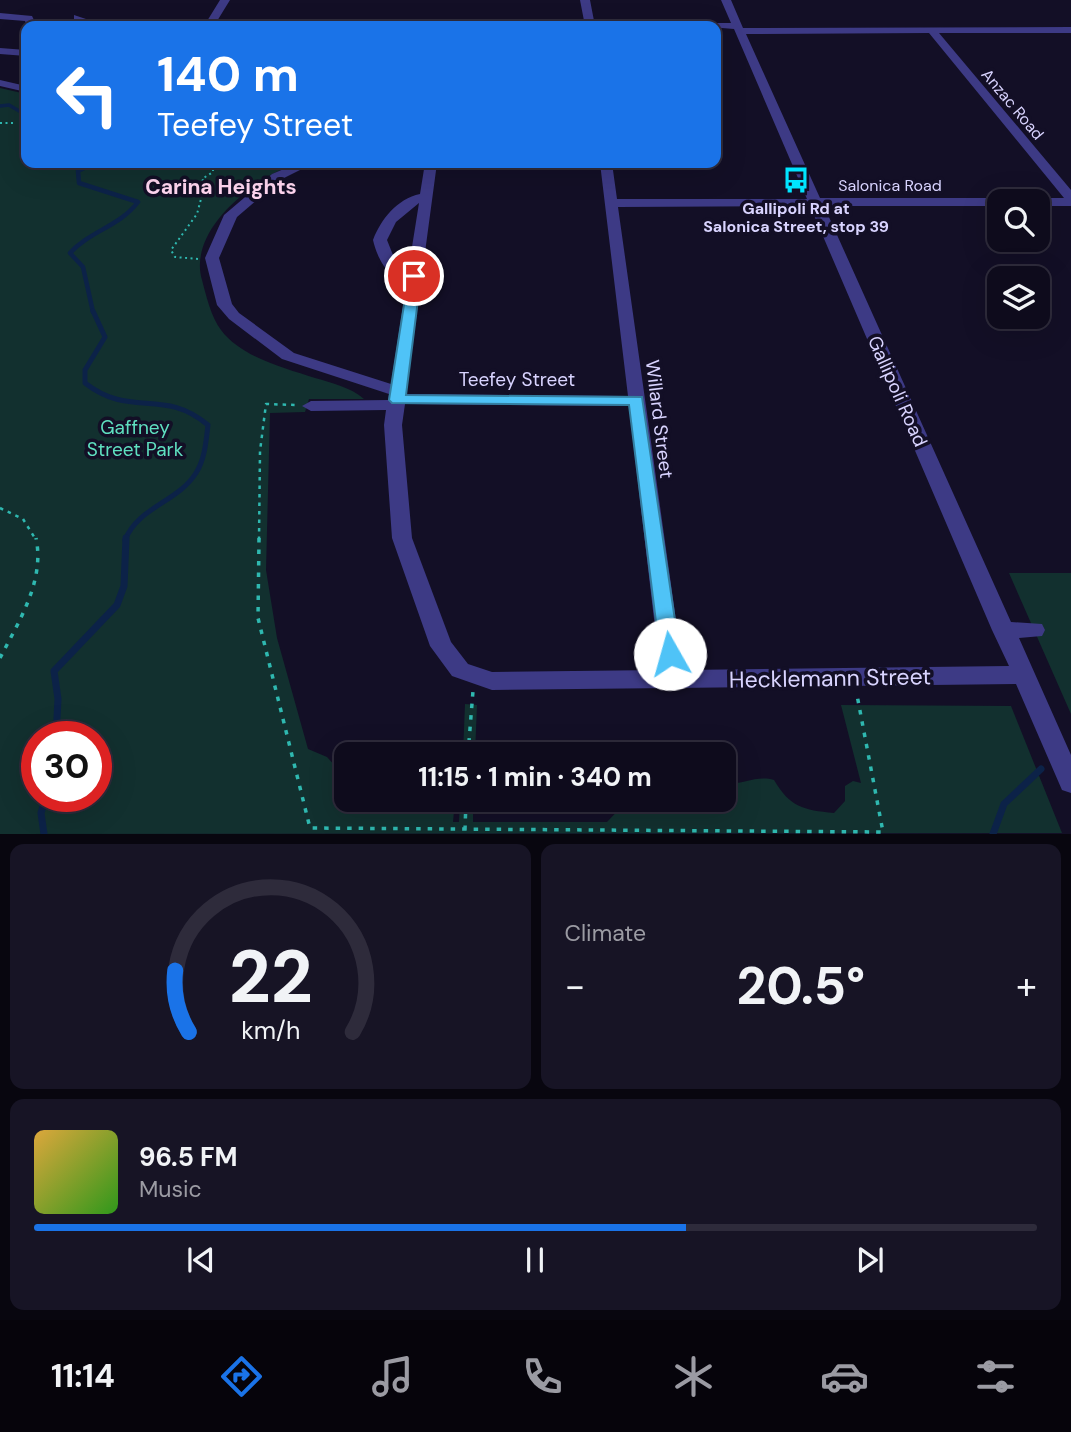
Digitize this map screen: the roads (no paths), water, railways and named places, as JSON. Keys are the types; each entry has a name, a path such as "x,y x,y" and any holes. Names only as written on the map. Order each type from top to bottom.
{"street":[{"path":"212,21 225,0"},
{"path":"585,0 589,21"},
{"name":"Gallipoli Road","path":"726,0 1071,782"},
{"path":"0,16 29,18 30,21"},
{"path":"721,27 1071,30"},
{"name":"Anzac Road","path":"931,30 1071,200"},
{"path":"0,51 21,53"},
{"path":"0,83 21,88"},
{"path":"297,168 276,177 235,210 212,258 229,311 279,351 382,388 397,398"},
{"name":"Hecklemann Street","path":"430,168 397,398 393,446 402,538 440,646 460,670 492,681 1023,675"},
{"name":"Willard Street","path":"608,168 673,681"},
{"path":"414,276 402,276 394,269 383,254 380,240 391,219 416,198 425,197"},
{"path":"1050,201 1071,200"},
{"name":"Salonica Road","path":"612,203 987,202"},
{"name":"Teefey Street","path":"312,405 397,398 637,401"},
{"path":"1003,630 1034,630"}],"waterway":[{"path":"0,106 9,105 21,112"},
{"path":"84,168 78,171 79,183 138,202 123,217 78,245 70,253 83,267 93,312"},
{"path":"93,311 105,337 85,370 85,383 102,394 117,399 176,407 208,425 206,444 196,473 179,491 139,520 126,538"},
{"path":"57,721 58,699 54,671 117,605 124,586 126,538"},
{"path":"993,834 1004,804 1041,769"},
{"path":"41,812 44,834"}],"place":[{"name":"Gallipoli Rd at Salonica Street, stop 39","path":"796,180"}],"district":[{"name":"Carina Heights","path":"221,187"}],"park label":[{"name":"Gaffney Street Park","path":"135,438"}]}
